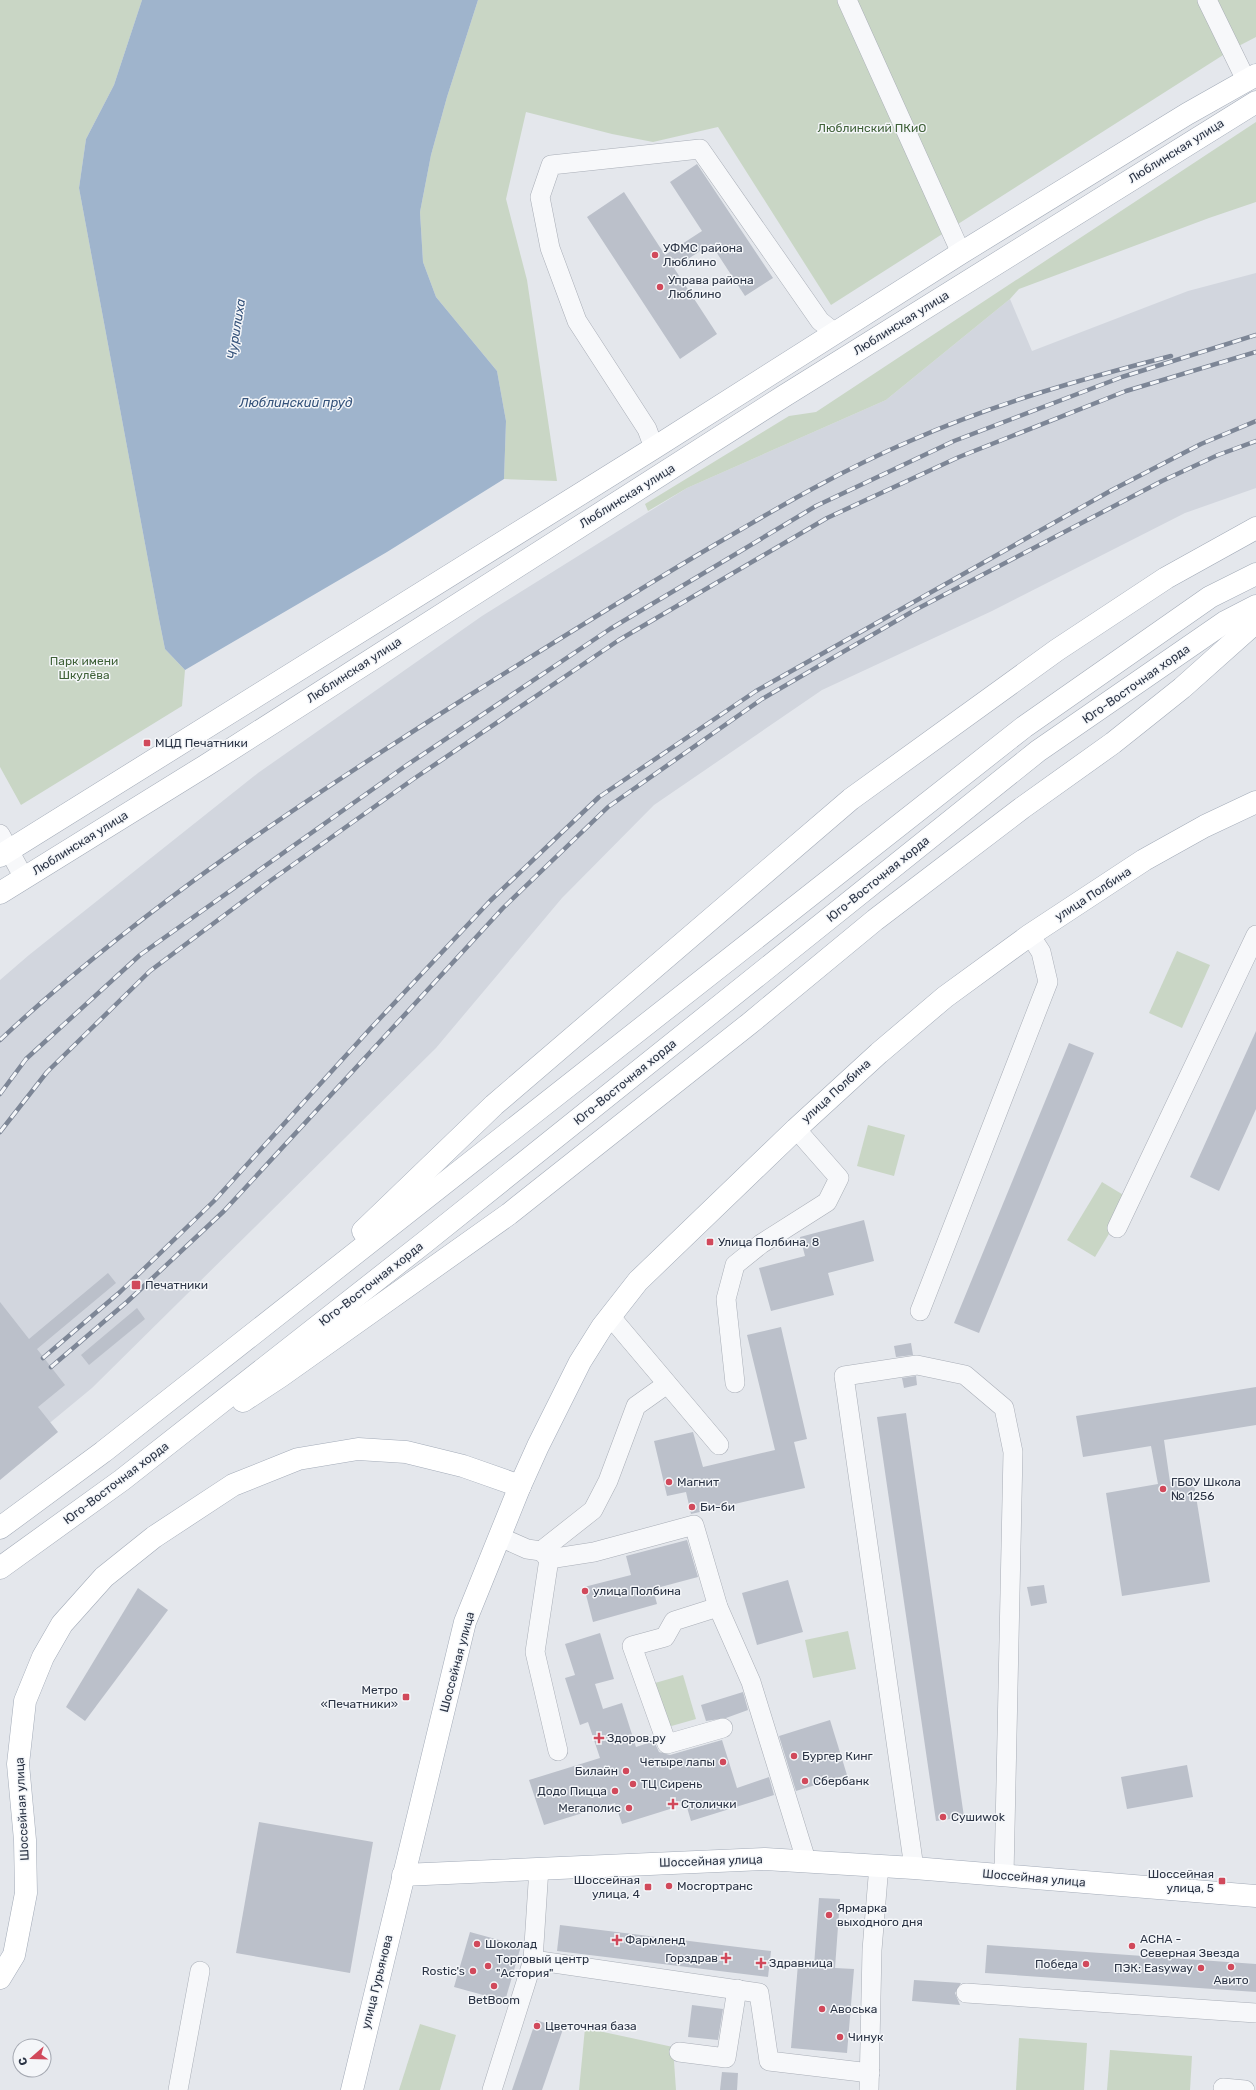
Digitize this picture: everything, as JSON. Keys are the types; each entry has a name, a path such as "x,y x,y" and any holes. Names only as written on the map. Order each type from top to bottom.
{"main road":[{"name":"Люблинская улица","path":"3,847 654,448 960,253 1251,77"},
{"name":"Люблинская улица","path":"0,893 205,766 784,396 1256,102"},
{"path":"277,1314 494,1105 851,799 1057,650 1166,578 1256,528"},
{"path":"0,1528 103,1452 1024,727 1210,597 1256,574"},
{"name":"Юго-Восточная хорда","path":"0,1568 122,1480 425,1242 1038,751 1225,622 1256,606"},
{"path":"122,1480 281,1376 509,1214 749,1024 875,920 1022,808 1119,739 1182,688 1256,622"},
{"name":"улица Полбина","path":"520,1486 580,1362 610,1316 652,1267 796,1128 879,1053 945,997 1030,935 1144,860 1205,826 1256,802"},
{"name":"Шоссейная улица","path":"0,1978 14,1955 26,1893 25,1840 18,1764 25,1701 43,1657 62,1624 104,1577 154,1537 234,1485 298,1459 358,1450 406,1452 463,1466 520,1486 465,1622 403,1875 765,1859 806,1860 1256,1896"},
{"name":"улица Гурьянова","path":"352,2090 403,1875"}],"street":[{"path":"847,0 960,253"},
{"path":"1207,0 1251,77"},
{"path":"654,448 647,429 577,321 550,248 540,197 551,165 700,148 820,321 835,333"},
{"path":"3,847 24,878"},
{"path":"920,1311 1048,982 1041,952 1030,935"},
{"path":"1117,1228 1256,935"},
{"path":"736,1384 726,1299 735,1265 761,1244 827,1202 839,1178 796,1128"},
{"path":"610,1316 719,1445"},
{"path":"914,1868 844,1376 917,1365 965,1375 1004,1408 1013,1452 1004,1876"},
{"path":"558,1751 535,1652 545,1555 593,1510 608,1481 636,1406 667,1384"},
{"path":"500,1537 545,1555 594,1552 694,1525 718,1607 751,1682 806,1860"},
{"path":"718,1607 674,1621 665,1637 632,1646 667,1744 723,1728"},
{"path":"533,1960 759,1993 768,2061 870,2081 872,1950 879,1865"},
{"path":"492,2090 533,1960 539,1868"},
{"path":"178,2090 200,1971"},
{"path":"679,2052 726,2058 737,1989"},
{"path":"966,1993 1256,2013"},
{"path":"1222,2088 1245,2090"}],"shaded area":[{"path":"1256,273 1256,488 1185,513 992,611 822,690 654,805 562,898 436,1048 92,1388 0,1464 0,980 29,955 258,773 482,616 687,488 886,400 1010,299 1032,351 1188,291"}],"green space":[{"name":"Парк имени Шкулёва","path":"0,0 142,0 114,85 86,139 79,188 165,649 185,670 182,706 21,805 0,767"},
{"name":"Люблинский ПКиО","path":"478,0 1256,0 1256,37 1231,50 831,305 718,127 653,142 612,134 526,112 506,199 527,280 557,481 504,479 506,421 497,371 436,297 423,262 420,212 431,155 447,97"},
{"path":"1256,122 1256,202 1019,289 1010,299 886,400 687,488 648,511 645,504 789,416 816,412"},
{"path":"1177,951 1210,965 1182,1028 1149,1013"},
{"path":"868,1125 905,1135 894,1176 857,1166"},
{"path":"1102,1182 1130,1199 1095,1257 1067,1240"},
{"path":"848,1631 856,1669 813,1678 805,1640"},
{"path":"683,1675 696,1719 668,1727 655,1683"},
{"path":"420,2024 456,2035 440,2090 399,2090"},
{"path":"585,2028 673,2047 676,2090 579,2090"},
{"path":"1019,2038 1087,2043 1084,2090 1016,2090"},
{"path":"1110,2050 1192,2056 1190,2090 1107,2090"}],"water":[{"name":"Люблинский пруд","path":"142,0 478,0 447,97 431,155 420,212 423,262 436,297 497,371 506,421 504,479 387,552 185,670 165,649 79,188 86,139 114,85"}],"building":[{"path":"697,164 773,278 745,296 711,244 674,268 717,334 680,359 587,217 624,192 665,255 702,231 670,182"},
{"path":"1256,1031 1256,1109 1219,1191 1190,1177"},
{"path":"1069,1043 1094,1053 979,1333 954,1323"},
{"path":"864,1220 874,1261 828,1273 834,1295 771,1311 759,1268 805,1256 800,1237"},
{"path":"108,1273 116,1283 37,1349 65,1385 38,1407 58,1432 0,1480 0,1302 29,1339"},
{"path":"137,1308 145,1319 89,1365 81,1355"},
{"path":"781,1327 807,1439 794,1442 805,1488 691,1514 686,1492 667,1496 654,1441 693,1432 703,1467 775,1450 747,1335"},
{"path":"911,1343 913,1355 896,1357 894,1346"},
{"path":"916,1376 917,1385 904,1388 902,1378"},
{"name":"ГБОУ Школа № 1256","path":"1256,1387 1256,1425 1164,1440 1170,1482 1193,1478 1210,1582 1122,1596 1106,1493 1158,1484 1151,1446 1083,1457 1076,1416"},
{"path":"906,1413 964,1817 936,1821 877,1417"},
{"path":"687,1540 698,1577 653,1589 657,1604 593,1622 584,1587 631,1575 626,1556"},
{"path":"788,1580 803,1632 757,1645 742,1593"},
{"path":"1044,1585 1047,1603 1031,1606 1027,1587"},
{"path":"138,1588 168,1610 85,1721 66,1707"},
{"name":"ТЦ Сирень","path":"600,1633 614,1679 595,1684 603,1709 622,1703 636,1747 654,1741 659,1752 670,1755 722,1740 737,1788 769,1777 774,1795 691,1821 686,1804 622,1824 615,1803 544,1825 529,1780 600,1758 588,1722 580,1725 565,1678 575,1675 565,1644"},
{"path":"743,1692 748,1710 726,1718 706,1721 701,1705"},
{"path":"830,1720 847,1775 796,1791 779,1736"},
{"path":"1187,1765 1193,1797 1127,1809 1121,1777"},
{"path":"259,1822 373,1842 350,1973 236,1953"},
{"name":"Авоська","path":"819,1898 840,1899 835,1968 854,1969 847,2053 791,2048 798,1964 814,1966"},
{"path":"560,1925 771,1951 768,1977 557,1951"},
{"name":"Торговый центр \"Астория\"","path":"470,1932 521,1946 505,2001 454,1987"},
{"path":"987,1945 1256,1964 1256,1992 985,1973"},
{"path":"914,1980 961,1983 955,1993 960,2005 912,2001"},
{"path":"692,2005 723,2009 718,2040 688,2037"},
{"path":"536,2020 563,2029 542,2090 512,2090"},
{"path":"722,2072 738,2073 737,2090 720,2090"}],"railway":[{"path":"0,1094 26,1059 140,955 404,767 610,629 816,506 954,441 1122,377 1256,335"},
{"path":"0,1132 47,1072 150,971 270,881 412,780 619,640 827,518 959,457 1126,391 1256,352"},
{"path":"0,1040 54,991 110,945 168,900 287,815 347,774 500,676 685,562 811,490 860,464 941,428 973,415 1038,393 1171,356"},
{"path":"43,1358 120,1292 214,1201 370,1029 490,901 599,797 756,691 1112,490 1201,444 1256,421"},
{"path":"51,1367 128,1301 224,1211 503,908 608,807 762,699 915,610 1162,481 1218,455 1256,441"}],"place":[{"name":"УФМС района Люблино","path":"655,255"},
{"name":"Управа района Люблино","path":"660,287"},
{"name":"МЦД Печатники","path":"147,743"},
{"name":"Улица Полбина, 8","path":"710,1242"},
{"name":"Печатники","path":"136,1285"},
{"name":"Магнит","path":"669,1482"},
{"name":"ГБОУ Школа № 1256","path":"1163,1489"},
{"name":"Би-би","path":"692,1507"},
{"name":"улица Полбина","path":"585,1591"},
{"name":"Метро «Печатники»","path":"406,1697"},
{"name":"Здоров.ру","path":"599,1738"},
{"name":"Бургер Кинг","path":"794,1756"},
{"name":"Четыре лапы","path":"723,1762"},
{"name":"Билайн","path":"626,1771"},
{"name":"Сбербанк","path":"805,1781"},
{"name":"ТЦ Сирень","path":"633,1784"},
{"name":"Додо Пицца","path":"615,1791"},
{"name":"Столички","path":"673,1804"},
{"name":"Мегаполис","path":"629,1808"},
{"name":"Сушиwok","path":"943,1817"},
{"name":"Шоссейная улица, 5","path":"1222,1881"},
{"name":"Мосгортранс","path":"669,1886"},
{"name":"Шоссейная улица, 4","path":"648,1887"},
{"name":"Ярмарка выходного дня","path":"829,1915"},
{"name":"Фармленд","path":"617,1940"},
{"name":"Шоколад","path":"477,1944"},
{"name":"АСНА - Северная Звезда","path":"1132,1946"},
{"name":"Горздрав","path":"726,1958"},
{"name":"Здравница","path":"761,1963"},
{"name":"Победа","path":"1086,1964"},
{"name":"Торговый центр \"Астория\"","path":"488,1966"},
{"name":"Авито","path":"1231,1967"},
{"name":"ПЭК: Easyway","path":"1201,1968"},
{"name":"Rostic's","path":"473,1971"},
{"name":"BetBoom","path":"494,1986"},
{"name":"Авоська","path":"822,2009"},
{"name":"Цветочная база","path":"537,2026"},
{"name":"Чинук","path":"840,2037"}],"water label":[{"name":"Чурилиха","path":"236,329"}]}
